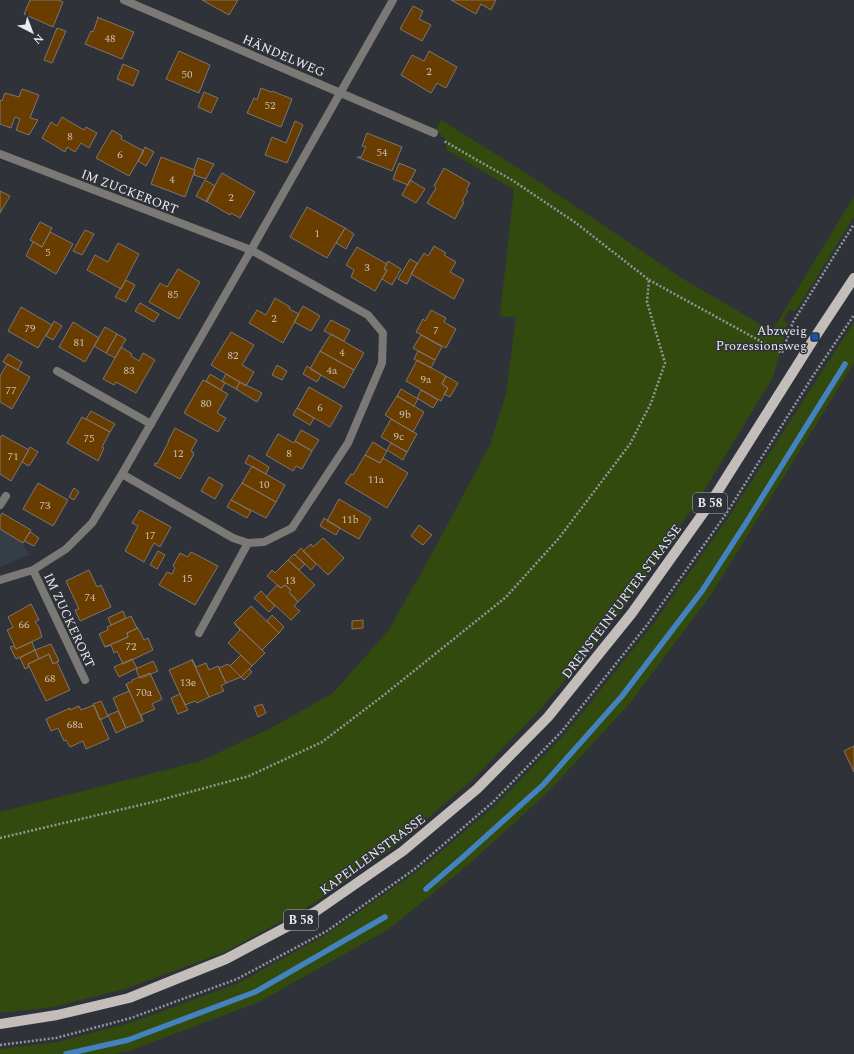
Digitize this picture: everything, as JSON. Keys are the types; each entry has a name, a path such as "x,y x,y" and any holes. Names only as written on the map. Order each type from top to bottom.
{"main road":[{"name":"DRENSTEINFURTER STRASSE","path":"548,717 632,613 711,502 854,278"},
{"name":"KAPELLENSTRASSE","path":"0,1024 57,1015 128,998 226,959 315,912 403,851 477,789 548,717"}],"street":[{"name":"HÄNDELWEG","path":"124,0 434,133"},
{"path":"143,8 148,0"},
{"name":"IM ZUCKERORT","path":"0,580 33,570 66,550 92,523 252,250 393,0"},
{"name":"IM ZUCKERORT","path":"0,154 252,250"},
{"path":"122,474 233,538 248,543 264,542 292,528 348,443 382,363 383,334 368,315 252,250"},
{"path":"57,371 151,424"},
{"path":"0,505 6,496"},
{"path":"199,633 248,543"},
{"name":"IM ZUCKERORT","path":"33,570 85,680"}],"path":[{"path":"434,133 450,145 512,180 576,223 649,280 782,353 793,322 854,224"},
{"path":"0,838 153,802 249,776 322,742 384,695 506,597 559,538 630,444 651,403 665,363 647,302 649,280"},
{"path":"0,1045 56,1038 131,1018 237,979 327,930 416,868 434,853 493,802 562,731 647,625 726,514 854,314"}],"shaded area":[{"path":"2,513 31,530 23,544 29,555 0,567 0,517"}],"green space":[{"path":"441,120 526,173 680,277 772,331 854,196 854,217 795,312 790,309 783,320 788,323 773,377 702,494 624,608 540,710 471,781 398,844 311,905 225,952 125,989 53,1007 0,1013 0,812 201,761 271,728 333,693 388,631 429,559 490,445 506,394 516,317 500,316 514,190 445,149 448,143 436,129"},
{"path":"854,322 854,363 710,596 630,703 549,791 468,865 389,929 259,1002 129,1051 113,1054 0,1054 0,1049 58,1042 133,1022 239,983 329,933 419,870 496,805 566,733 651,627 728,518"}],"building":[{"path":"30,0 58,0 63,2 53,27 24,14"},
{"path":"202,0 238,0 229,15"},
{"path":"451,0 496,0 491,10 481,4 476,14"},
{"path":"413,6 423,11 419,19 431,25 422,41 400,29"},
{"path":"97,17 134,32 122,59 85,44 91,31 93,32 98,18"},
{"path":"57,28 66,31 52,63 44,60"},
{"path":"179,51 210,65 199,93 166,79"},
{"path":"429,51 457,67 446,88 437,83 431,93 401,75 412,55 424,61"},
{"path":"123,64 139,71 133,86 117,79"},
{"path":"261,88 292,99 281,127 247,113 254,98 257,100"},
{"path":"22,89 39,95 30,118 38,120 29,135 16,130 20,119 15,117 11,128 0,124 0,100 2,101 5,93 19,97"},
{"path":"204,92 218,98 211,113 198,107"},
{"path":"62,117 84,130 86,127 97,133 89,148 81,143 75,152 67,147 65,152 42,138 51,122 57,126"},
{"path":"295,121 303,125 287,163 265,155 272,137 286,143"},
{"path":"112,130 122,136 121,139 144,151 129,176 96,158"},
{"path":"367,133 402,147 392,171 357,157 361,157 366,147 362,146"},
{"path":"145,147 154,152 146,166 138,161"},
{"path":"161,157 195,170 185,197 151,184"},
{"path":"198,158 214,164 206,179 194,175 194,169"},
{"path":"399,163 416,170 408,185 393,179"},
{"path":"444,168 470,183 466,190 468,191 462,201 464,202 455,219 427,203 436,188 434,186"},
{"path":"222,173 255,192 240,218 231,213 230,215 206,201"},
{"path":"205,180 215,186 207,202 196,196"},
{"path":"410,180 425,189 416,203 402,195"},
{"path":"0,191 10,196 0,213"},
{"path":"307,207 345,228 327,258 290,237"},
{"path":"40,222 52,228 42,247 30,240"},
{"path":"345,228 354,234 346,249 336,243"},
{"path":"85,230 94,234 82,255 73,251"},
{"path":"50,232 73,244 56,274 26,256 33,242 42,247"},
{"path":"118,243 139,254 121,289 87,270 95,255 108,262"},
{"path":"434,246 446,253 444,255 456,262 450,272 464,280 454,299 411,274 424,253 428,256"},
{"path":"357,247 387,264 384,269 387,270 375,291 351,277 354,270 346,265"},
{"path":"410,259 417,263 407,284 398,279"},
{"path":"388,261 401,269 392,285 382,279 387,270 384,269"},
{"path":"178,269 200,282 179,319 149,302 160,283 167,287"},
{"path":"126,280 135,285 126,302 115,297"},
{"path":"275,298 290,307 289,309 299,314 283,343 249,323 257,310 266,315"},
{"path":"140,303 159,314 154,322 135,311"},
{"path":"303,306 320,316 311,331 294,322"},
{"path":"21,307 52,325 38,348 8,331"},
{"path":"431,310 446,318 444,322 456,329 446,348 416,332 423,319 425,321"},
{"path":"331,320 350,330 344,341 324,331"},
{"path":"54,321 62,326 53,340 46,336"},
{"path":"73,322 99,338 85,362 59,347"},
{"path":"105,327 117,334 106,353 94,346"},
{"path":"231,332 254,345 242,365 254,372 246,386 211,365"},
{"path":"117,334 126,339 115,358 106,353"},
{"path":"331,334 364,353 354,370 320,351"},
{"path":"421,335 442,347 435,360 413,348"},
{"path":"121,347 132,354 131,356 139,361 143,353 155,360 136,393 116,382 114,385 103,379"},
{"path":"320,351 354,370 344,388 310,369"},
{"path":"418,351 435,360 431,368 414,359"},
{"path":"8,354 22,362 18,370 3,362"},
{"path":"417,360 446,376 442,384 448,388 441,401 406,381"},
{"path":"7,364 30,377 12,409 0,402 0,376"},
{"path":"277,365 287,371 282,380 272,375"},
{"path":"307,366 321,375 317,382 303,374"},
{"path":"210,374 225,383 221,390 206,381"},
{"path":"226,374 240,382 236,389 222,381"},
{"path":"446,376 458,383 450,397 444,394 448,388 442,384"},
{"path":"203,380 228,394 217,413 226,418 218,432 184,413"},
{"path":"240,382 262,393 257,402 236,389"},
{"path":"309,387 342,406 330,427 297,408"},
{"path":"401,389 418,399 414,406 397,396"},
{"path":"421,390 438,400 433,408 417,398"},
{"path":"397,396 424,412 413,432 385,415"},
{"path":"297,408 314,418 310,425 293,415"},
{"path":"91,411 115,424 110,432 86,419"},
{"path":"82,417 110,432 102,447 104,448 98,461 67,443"},
{"path":"391,419 417,434 407,452 381,437"},
{"path":"175,428 197,440 191,451 194,454 180,479 154,465 155,463 157,464"},
{"path":"301,430 319,440 312,451 295,441"},
{"path":"278,434 294,443 295,441 312,451 302,469 296,466 293,471 266,455"},
{"path":"2,435 29,450 11,481 0,474 0,438"},
{"path":"373,442 387,451 380,463 365,455"},
{"path":"391,443 407,452 403,460 387,450"},
{"path":"30,447 38,452 29,466 22,462"},
{"path":"249,455 269,467 266,474 245,463"},
{"path":"365,455 380,463 383,458 408,473 387,508 345,483 351,474 353,475"},
{"path":"252,466 285,485 276,502 242,483"},
{"path":"209,477 223,485 215,499 201,491"},
{"path":"38,483 68,500 53,526 23,509"},
{"path":"242,483 276,502 266,518 231,500"},
{"path":"74,488 79,492 74,500 69,497"},
{"path":"339,499 371,518 359,539 327,521"},
{"path":"231,500 251,511 247,518 227,507"},
{"path":"140,510 171,527 160,547 154,543 144,562 125,551 138,526 132,523"},
{"path":"2,513 31,530 23,543 0,529 0,517"},
{"path":"324,518 340,528 336,535 320,526"},
{"path":"419,525 432,535 423,545 411,536"},
{"path":"30,532 39,538 34,546 24,541"},
{"path":"323,538 344,558 328,575 303,551 311,544 313,547"},
{"path":"301,548 316,564 311,570 295,555"},
{"path":"158,551 165,555 157,569 150,565"},
{"path":"191,552 218,566 195,605 159,585 167,572 172,574 175,568 173,566 180,553 188,557"},
{"path":"294,554 305,564 299,570 288,560"},
{"path":"288,560 315,585 298,602 289,592 291,590 285,585 281,588 267,576 272,570 275,573"},
{"path":"89,570 97,587 101,585 111,607 80,621 75,610 79,609 66,581"},
{"path":"277,585 281,588 285,585 291,590 289,592 298,602 294,606 300,611 291,620 266,597"},
{"path":"261,591 275,606 269,612 254,598"},
{"path":"31,604 39,620 35,622 39,627 42,637 16,649 7,630 13,627 8,617"},
{"path":"251,606 279,633 262,650 265,653 234,623"},
{"path":"123,611 126,618 111,625 108,618"},
{"path":"272,615 284,627 279,633 267,621"},
{"path":"131,616 138,628 127,633 128,637 105,647 99,634 108,630 107,627"},
{"path":"363,620 363,628 352,629 352,621"},
{"path":"234,623 265,653 252,666 228,643 240,630"},
{"path":"138,628 144,640 148,638 153,650 123,664 117,651 114,653 111,645 105,647 128,637 127,633"},
{"path":"32,642 35,650 16,659 10,647 14,646 16,649"},
{"path":"51,644 59,661 53,664 49,654 39,659 35,650"},
{"path":"35,650 39,659 28,664 29,667 25,669 20,658"},
{"path":"49,654 53,664 57,662 70,690 46,701 28,664"},
{"path":"241,655 252,666 241,677 230,666"},
{"path":"132,659 137,668 119,677 114,667"},
{"path":"192,659 196,667 206,663 209,670 218,666 226,683 221,686 224,691 209,697"},
{"path":"192,660 209,697 197,703 195,701 185,705 169,670"},
{"path":"153,661 158,671 141,678 139,677 136,669"},
{"path":"228,664 241,677 226,683 219,668"},
{"path":"249,669 252,672 244,680 241,677"},
{"path":"150,673 162,699 152,704 155,709 141,715 143,721 126,684"},
{"path":"126,684 143,721 126,728 113,698 129,691"},
{"path":"180,694 188,710 178,714 171,698"},
{"path":"101,701 108,716 100,720 93,704"},
{"path":"262,704 266,713 258,717 254,707"},
{"path":"94,705 109,739 86,749 83,741 70,747 66,740 64,741 58,728 51,731 46,719 70,708 70,710 79,706 81,710"},
{"path":"118,711 126,728 116,733 108,715"},
{"path":"854,746 854,772 844,751"}],"waterway":[{"path":"426,889 543,785 622,696 702,591 845,364"},
{"path":"66,1054 128,1040 255,992 385,917"}],"place":[{"name":"Abzweig Prozessionsweg","path":"815,337"}]}
